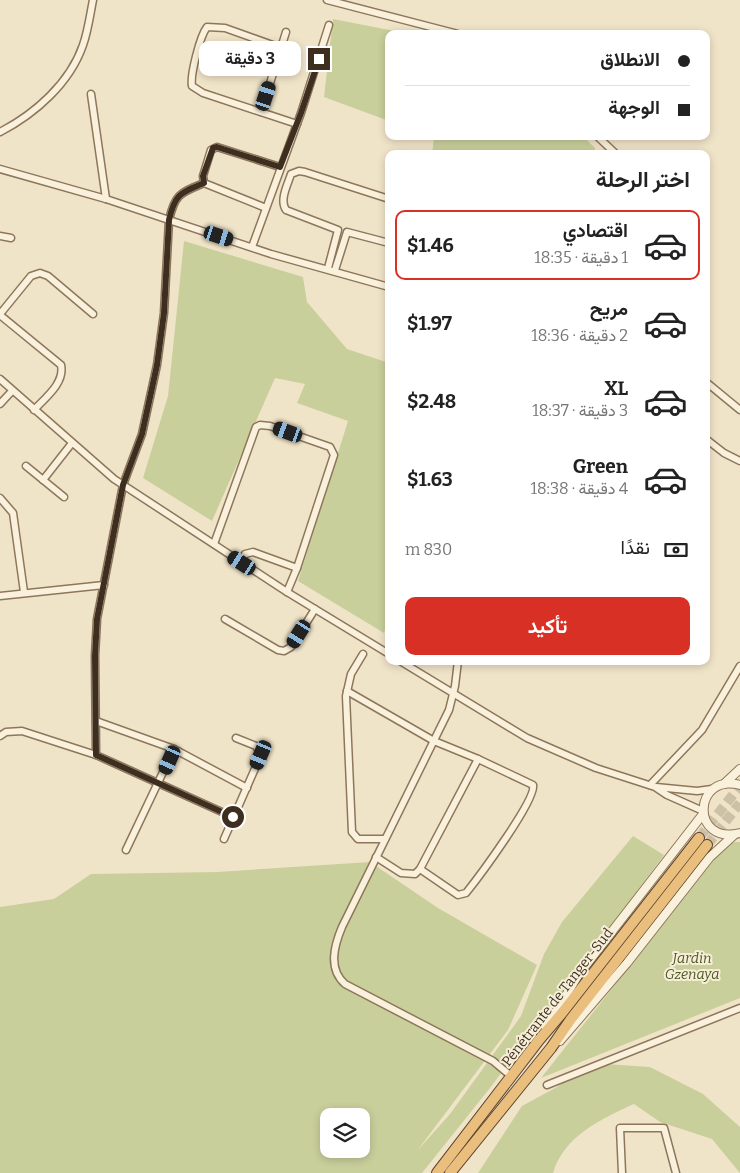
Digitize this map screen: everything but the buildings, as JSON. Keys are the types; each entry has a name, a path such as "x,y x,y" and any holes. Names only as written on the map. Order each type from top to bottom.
{"highway":[{"name":"Pénétrante de Tanger-Sud","path":"437,1173 539,1040 703,842 551,1048 450,1173"}],"street":[{"path":"0,132 33,111 50,96 68,72 83,45 93,0"},
{"path":"327,0 443,30"},
{"path":"252,247 297,124 329,25"},
{"path":"281,48 225,28 207,28 204,31 197,58 192,86 203,93 297,124"},
{"path":"261,112 286,32"},
{"path":"91,94 106,199"},
{"path":"601,140 612,150"},
{"path":"204,183 203,176 211,150 217,147 280,167"},
{"path":"0,169 106,199 252,247 385,286"},
{"path":"332,270 338,230 286,210 284,196 291,174 305,172 385,198"},
{"path":"96,755 97,619 123,485 144,425 157,365 164,313 169,220 172,207 181,193 204,183 266,208"},
{"path":"332,270 347,232 385,242"},
{"path":"0,236 11,238"},
{"path":"34,410 60,380 62,373 61,365 0,314 31,276 40,273 48,276 93,314"},
{"path":"0,379 123,485 287,592 385,652"},
{"path":"710,385 740,410"},
{"path":"0,404 12,391"},
{"path":"214,544 254,431 260,425 270,426 330,447 334,456 297,568 287,592"},
{"path":"710,442 740,461"},
{"path":"43,480 72,443"},
{"path":"26,466 64,497"},
{"path":"0,498 13,513 24,592"},
{"path":"242,563 245,554 253,552 297,568"},
{"path":"0,596 104,585"},
{"path":"225,618 278,650 284,651 291,647 315,609"},
{"path":"363,654 351,674 347,691 352,834 360,839 385,839"},
{"path":"406,665 526,738 563,756 653,786 703,812 707,823 716,832 728,835 737,834"},
{"path":"458,665 454,695 434,741 339,935 334,962 338,976 350,987 493,1061 511,1076"},
{"path":"653,786 702,730 740,666"},
{"path":"347,691 434,741 533,785 533,793 520,817 463,895 458,895 420,869"},
{"path":"96,720 174,749 247,788"},
{"path":"0,736 6,732 22,731 96,755 233,817"},
{"path":"224,839 261,755 256,746 236,738"},
{"path":"126,850 174,749"},
{"path":"376,857 402,873 408,875 415,874 420,869 478,759"},
{"path":"653,786 697,791 712,790 724,784 740,769"},
{"path":"724,784 740,785"},
{"path":"539,1040 579,974 703,812 705,799 712,790"},
{"path":"551,1048 563,1038 611,983 710,856 737,834"},
{"path":"547,1085 740,1008"},
{"path":"622,1173 620,1128 664,1128 676,1173"}],"green space":[{"path":"333,19 389,30 385,30 385,120 324,97"},
{"path":"434,140 587,140 595,148 595,150 432,150"},
{"path":"184,241 303,277 307,302 347,349 385,362 384,633 298,581 348,421 297,403 305,384 275,378 212,521 143,478 168,396"},
{"path":"633,836 664,855 490,1088 422,1173 0,1173 0,907 54,899 91,874 217,872 370,862 438,908 537,965 508,1030 417,1151 450,1114 521,1016 544,954 562,922"},
{"name":"Jardin Gzenaya","path":"740,842 740,998 541,1078 725,846"},
{"path":"590,1063 650,1067 703,1094 740,1127 740,1173 712,1139 660,1122 634,1104 585,1130 566,1149 558,1160 553,1173 478,1173 522,1106 557,1087"}],"tunnel":[{"path":"699,838 740,786"},
{"path":"707,845 740,803"}],"route":[{"path":"233,817 96,755 95,656 97,619 123,485 142,434 157,365 164,313 169,220 172,207 181,193 204,183 203,176 213,148 217,147 280,167 319,59"}]}
